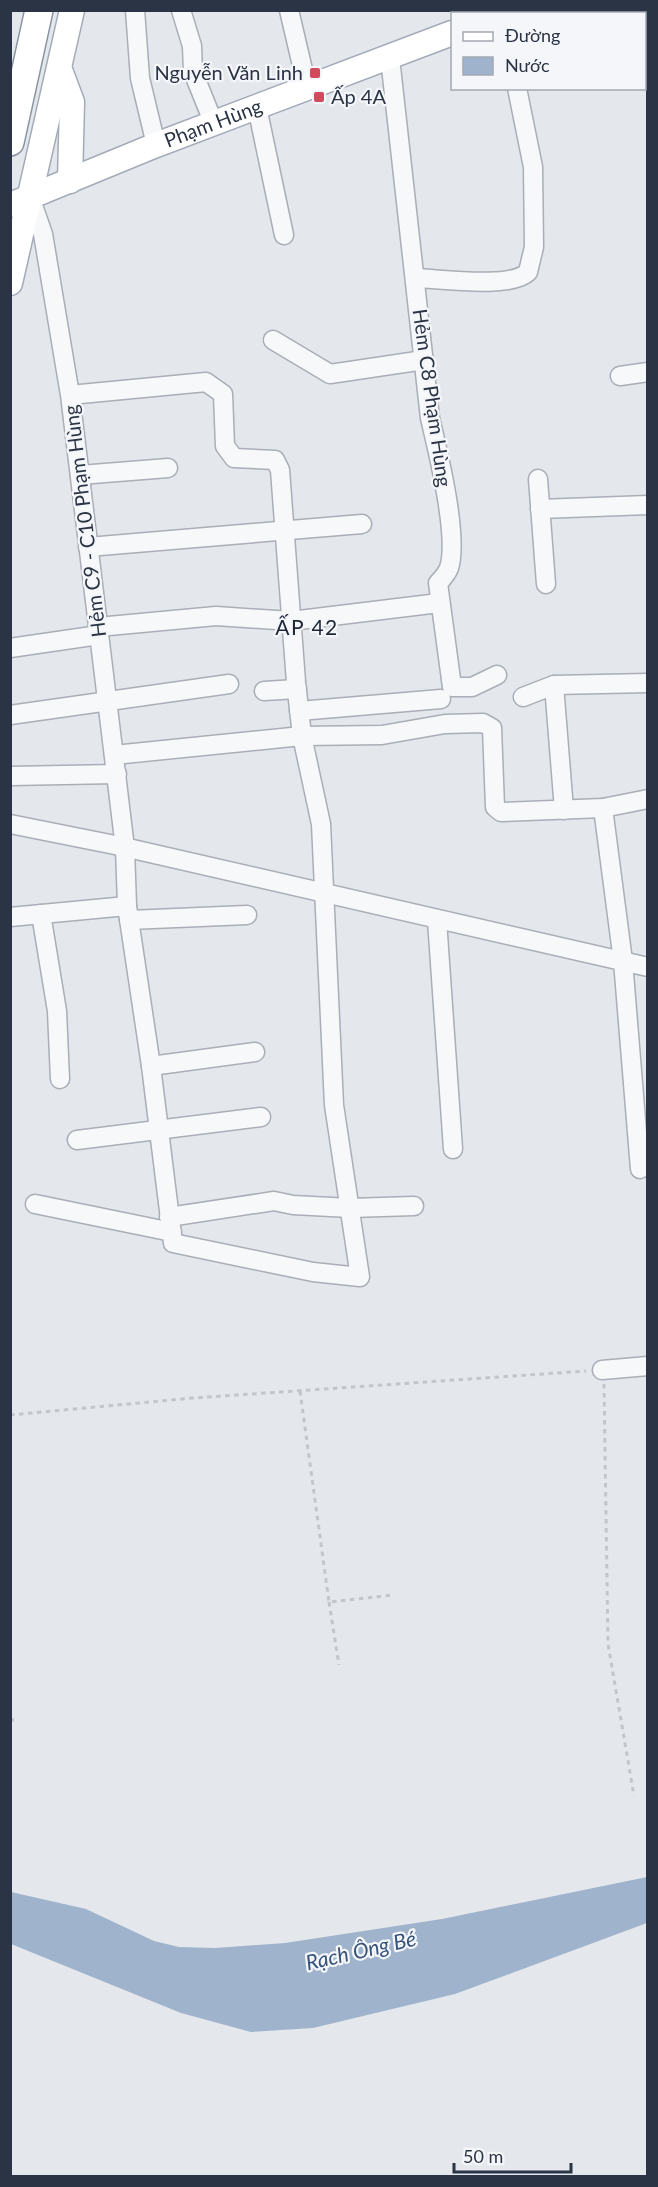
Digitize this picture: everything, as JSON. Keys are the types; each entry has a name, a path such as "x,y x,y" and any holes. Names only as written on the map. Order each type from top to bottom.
{"highway":[{"path":"10,142 39,10"}],"main road":[{"path":"10,283 20,201 60,70 72,10"},
{"name":"Phạm Hùng","path":"20,201 156,145 451,34"},
{"path":"60,70 72,102 70,181"}],"street":[{"path":"135,10 140,78 156,145"},
{"path":"181,10 191,40 193,72 214,123"},
{"path":"289,10 307,87"},
{"name":"Hẻm C8 Phạm Hùng","path":"390,58 417,278 430,418 443,477 451,545 449,569 438,583 452,687 472,687 497,675"},
{"path":"417,278 503,281 519,278 528,272 534,247 533,167 517,90"},
{"path":"257,107 284,235"},
{"name":"Hẻm C9 - C10 Phạm Hùng","path":"20,201 44,234 70,395 106,702 117,774 125,848 128,913 151,1066 171,1231"},
{"path":"273,340 330,374 424,360"},
{"path":"620,376 648,372"},
{"path":"35,1204 171,1231 313,1272 360,1277 334,1105 321,824 302,736 280,470 275,460 234,458 225,446 223,393 206,382 70,395"},
{"path":"80,475 168,468"},
{"path":"538,479 546,584"},
{"path":"540,509 648,505"},
{"path":"88,547 285,533 362,524"},
{"path":"10,648 98,631 216,616 291,621 439,603"},
{"path":"523,697 554,685 648,683"},
{"path":"10,715 229,684"},
{"path":"554,685 564,810"},
{"path":"264,691 297,689"},
{"path":"300,711 441,699"},
{"path":"114,755 302,736 382,735 445,724 483,723 492,728 497,811 514,813 603,808 648,799"},
{"path":"10,776 117,774"},
{"path":"603,808 623,961 640,1169"},
{"path":"10,824 648,967"},
{"path":"10,917 41,914 128,913 247,915"},
{"path":"41,914 57,1011 60,1079"},
{"path":"437,920 453,1149"},
{"path":"151,1066 255,1052"},
{"path":"77,1140 261,1117"},
{"path":"171,1231 274,1201 293,1205 350,1208 414,1206"},
{"path":"602,1370 648,1366"}],"path":[{"path":"10,1415 300,1391 602,1370 605,1396 608,1644 634,1796"},
{"path":"300,1391 339,1665"},
{"path":"329,1602 393,1595"},
{"path":"10,1718 14,1721"}],"water":[{"name":"Rạch Ông Bé","path":"647,1877 647,1923 455,1994 313,2028 251,2032 181,2013 11,1944 11,1892 86,1909 154,1941 179,1947 215,1948 285,1943 442,1919"}],"place":[{"name":"Nguyễn Văn Linh","path":"315,73"},
{"name":"Ấp 4A","path":"319,97"}],"district":[{"name":"ẤP 42","path":"307,628"}]}
